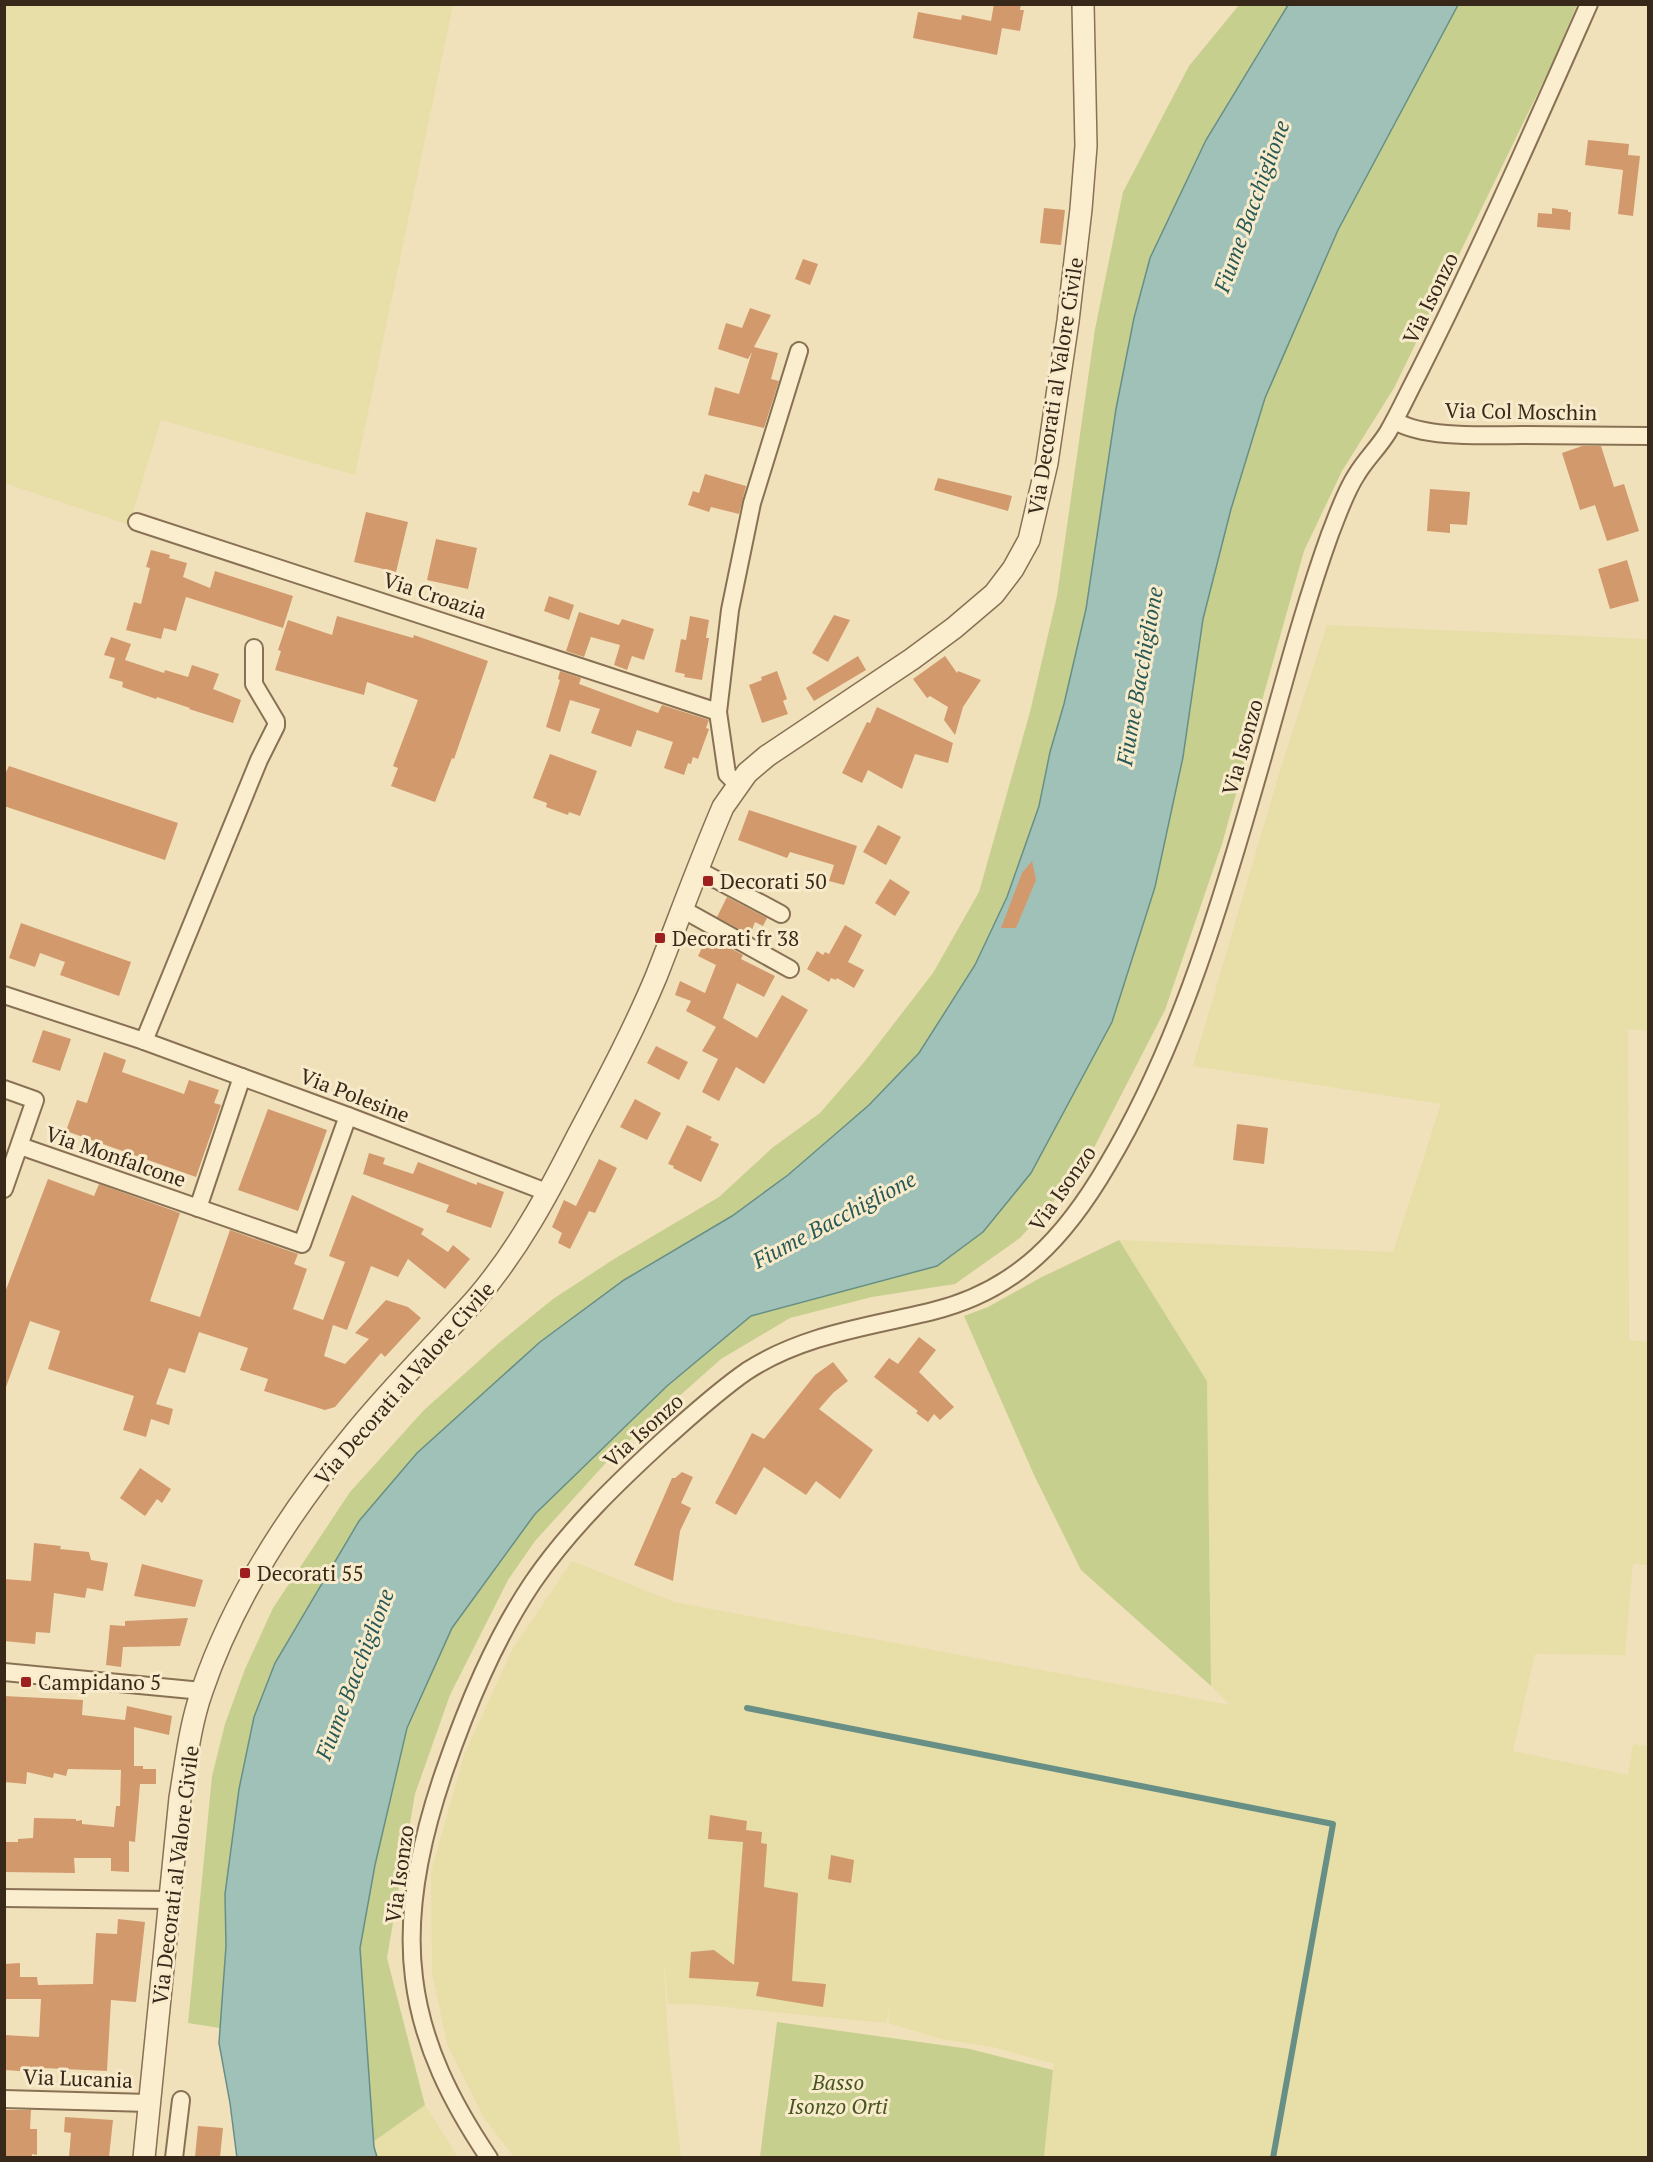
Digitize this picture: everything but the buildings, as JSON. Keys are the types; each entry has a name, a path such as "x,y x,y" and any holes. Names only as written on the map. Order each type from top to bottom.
{"street":[{"name":"Via Decorati al Valore Civile","path":"144,2157 180,1798 190,1740 202,1690 226,1628 258,1569 294,1512 354,1434 494,1278 524,1237 626,1044 723,807 737,784 747,772 767,756 870,688 954,628 994,594 1013,569 1029,540 1047,463 1068,321 1081,209 1086,146 1083,4"},
{"name":"Via Isonzo","path":"489,2157 461,2114 429,2044 413,1972 412,1931 415,1893 431,1808 469,1703 487,1663 533,1583 579,1523 628,1472 724,1388 753,1368 788,1349 820,1337 941,1309 997,1287 1024,1269 1050,1246 1073,1218 1113,1156 1181,1012 1210,932 1251,800 1301,623 1332,529 1347,493 1358,472 1395,421 1478,251 1589,4"},
{"path":"737,784 727,774 718,712 730,610 755,493 799,351"},
{"name":"Via Col Moschin","path":"1395,421 1428,431 1467,435 1648,436"},
{"name":"Via Croazia","path":"137,522 718,712"},
{"path":"144,1041 259,760 276,726 275,717 254,684 254,648"},
{"path":"698,870 781,914"},
{"path":"682,909 790,969"},
{"name":"Via Polesine","path":"4,995 144,1041 549,1193"},
{"name":"Via Monfalcone","path":"198,1208 242,1077"},
{"path":"4,1089 35,1100 4,1189"},
{"name":"Via Monfalcone","path":"20,1146 302,1244 348,1116"},
{"path":"4,1672 202,1690"},
{"path":"4,1898 169,1900"},
{"name":"Via Lucania","path":"4,2099 149,2103"},
{"path":"174,2157 181,2100"}],"shaded area":[{"path":"5,5 453,5 355,475 161,420 129,525 5,483"},
{"path":"1327,625 1648,639 1648,1031 1628,1029 1629,1340 1648,1342 1648,1565 1633,1564 1625,1655 1535,1654 1513,1751 1628,1775 1633,1744 1648,1746 1648,2157 1044,2157 1054,2064 993,2047 942,2039 888,2023 891,2003 886,2023 695,2004 668,2004 663,1953 669,2053 681,2157 514,2157 484,2118 447,2044 432,1973 431,1872 464,1755 512,1650 572,1561 674,1602 1230,1705 1211,1686 1207,1381 1119,1240 1393,1252 1441,1104 1193,1066 1281,767"},
{"path":"425,2105 458,2157 378,2157 373,2142"}],"green space":[{"path":"1239,5 1577,5 1551,66 1394,388 1342,471 1304,551 1222,844 1165,1010 1083,1169 1020,1238 955,1284 872,1297 790,1318 721,1359 613,1455 535,1541 508,1580 450,1695 415,1794 387,1958 425,2105 373,2142 378,2157 247,2157 226,2029 188,2023 212,1776 225,1724 245,1669 273,1608 350,1492 424,1410 500,1342 553,1299 614,1259 719,1197 772,1148 820,1113 865,1061 933,973 979,892 1030,712 1057,596 1095,329 1123,192 1189,66"},
{"path":"1119,1240 1207,1381 1211,1686 1081,1570 1034,1475 964,1316 988,1307 1040,1278"},
{"name":"Basso Isonzo Orti","path":"777,2022 970,2049 1053,2070 1044,2157 760,2157"}],"water":[{"name":"Fiume Bacchiglione","path":"1288,5 1458,5 1338,230 1265,398 1231,509 1203,619 1183,757 1155,887 1112,1022 1031,1173 983,1232 937,1266 751,1316 667,1386 535,1514 452,1628 407,1728 375,1865 360,1948 374,2147 377,2157 237,2158 219,2043 226,1946 225,1894 239,1789 254,1717 275,1663 359,1521 417,1453 540,1342 624,1280 732,1216 788,1175 869,1105 919,1053 975,965 1007,897 1039,806 1050,752 1064,704 1086,609 1116,409 1134,318 1150,258 1206,140"}],"waterway":[{"path":"747,1708 1333,1824 1273,2158"}],"place":[{"name":"Decorati 50","path":"708,881"},
{"name":"Decorati fr 38","path":"660,938"},
{"name":"Decorati 55","path":"245,1573"},
{"name":"Campidano 5","path":"26,1682"}]}
